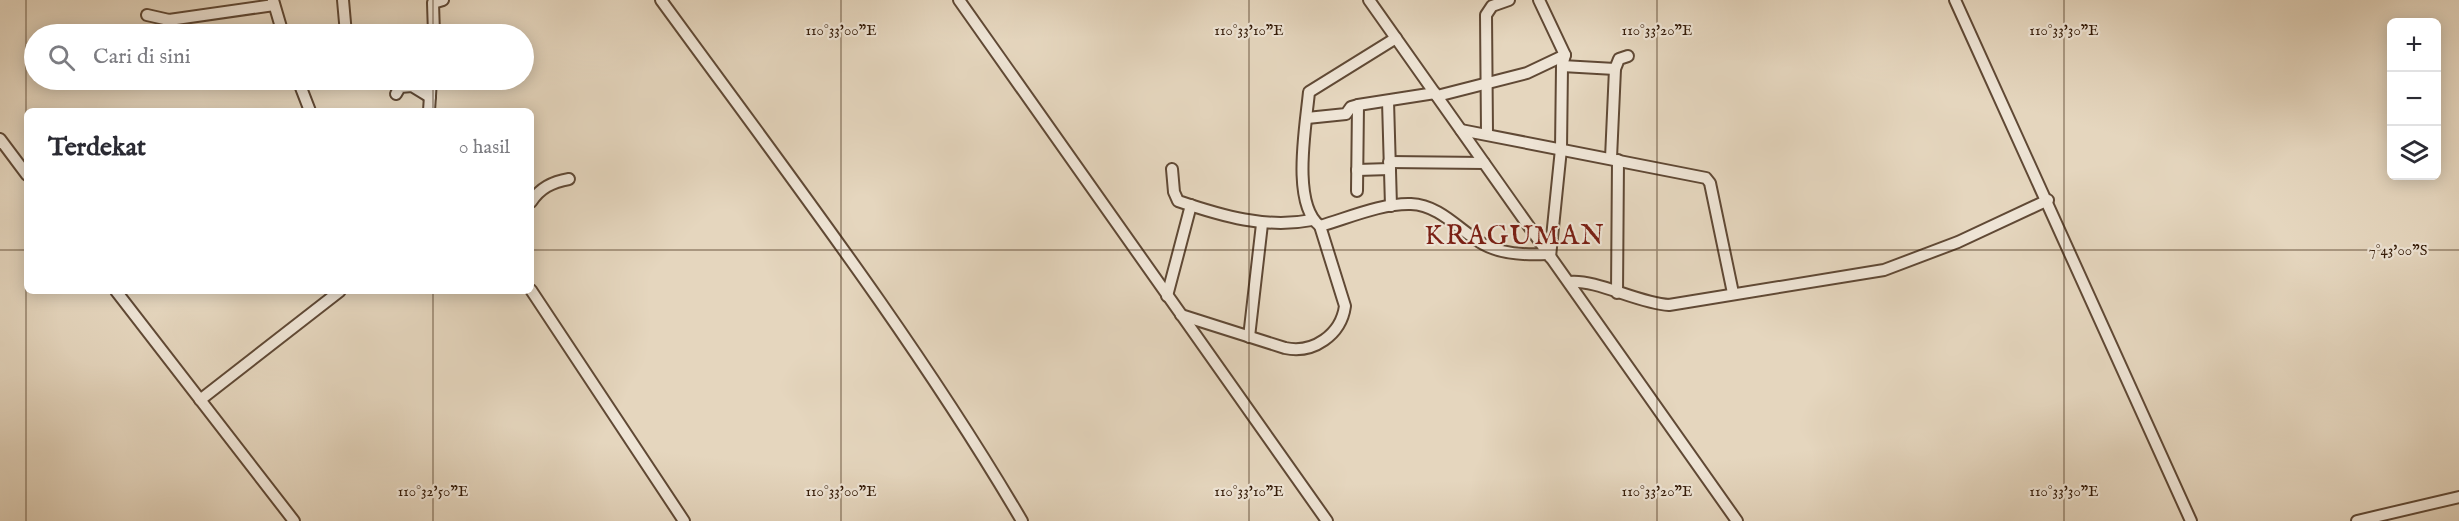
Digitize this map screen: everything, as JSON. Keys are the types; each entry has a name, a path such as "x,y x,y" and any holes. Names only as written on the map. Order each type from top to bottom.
{"street":[{"path":"343,0 344,24"},
{"path":"661,0 814,210 976,442 1022,521"},
{"path":"959,0 1327,521"},
{"path":"1369,0 1737,521"},
{"path":"1487,133 1485,83 1487,10 1509,0"},
{"path":"1539,0 1565,55 1562,66 1561,149 1549,256"},
{"path":"1955,0 2048,200 2192,521"},
{"path":"435,24 436,1"},
{"path":"147,15 169,20 274,2 281,24"},
{"path":"1180,315 1298,351 1311,348 1326,339 1338,325 1344,315 1345,306 1302,178 1301,153 1310,92 1396,38"},
{"path":"1307,118 1346,114 1352,107 1358,105 1436,94 1527,73 1565,55"},
{"path":"1617,294 1615,69 1619,59 1628,56"},
{"path":"1562,66 1615,69"},
{"path":"302,90 309,108"},
{"path":"396,94 398,90"},
{"path":"419,90 430,97"},
{"path":"429,108 430,90"},
{"path":"1388,101 1391,206"},
{"path":"1357,191 1358,105"},
{"path":"1461,130 1487,133 1707,178 1710,183 1733,293"},
{"path":"0,139 24,171"},
{"path":"1357,170 1390,166 1484,163"},
{"path":"1172,170 1176,198 1191,206 1263,224 1316,223 1391,206 1411,204 1426,207 1485,245 1549,256"},
{"path":"534,188 569,179"},
{"path":"1569,282 1582,282 1648,303 1669,305 1884,270 1958,242 2048,200"},
{"path":"1167,296 1191,206"},
{"path":"1249,337 1263,224"},
{"path":"118,294 294,521"},
{"path":"200,400 336,294"},
{"path":"534,294 684,521"},
{"path":"2357,521 2459,497"}],"district":[{"name":"KRAGUMAN","path":"1515,237"}]}
